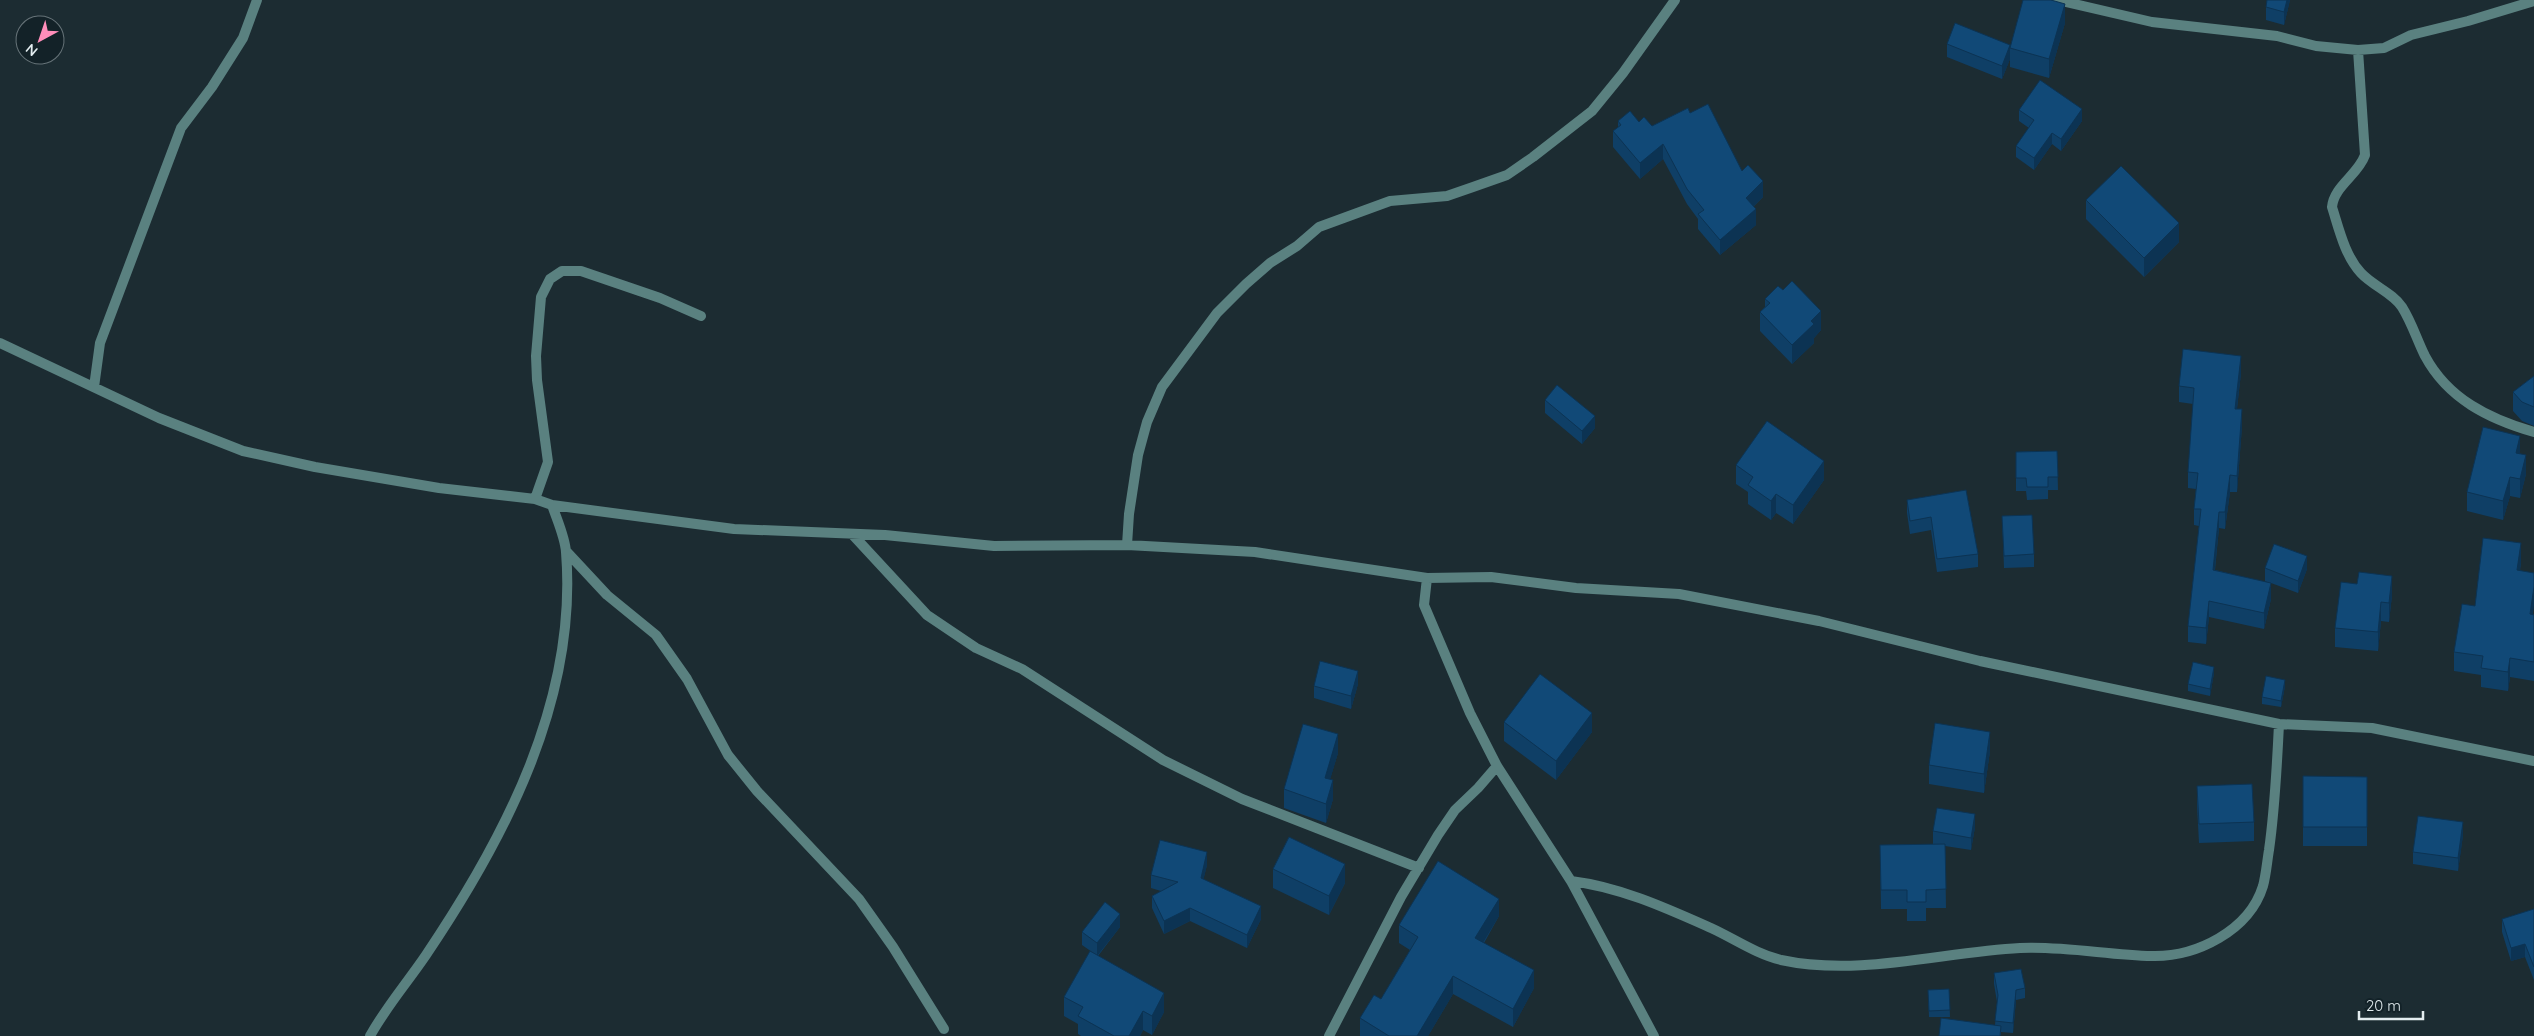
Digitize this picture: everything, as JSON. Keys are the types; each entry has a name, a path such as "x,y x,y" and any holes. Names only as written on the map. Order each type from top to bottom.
{"street":[{"path":"94,387 100,343 182,128 212,87 243,38 257,0"},
{"path":"1127,545 1129,514 1138,455 1147,422 1162,387 1217,313 1246,284 1270,262 1297,246 1319,227 1390,201 1447,196 1507,174 1533,157 1592,111 1623,73 1675,0"},
{"path":"2058,0 2152,22 2277,36 2316,46 2358,50 2384,48 2411,35 2468,22 2534,1"},
{"path":"2358,50 2365,155 2361,167 2340,188 2332,200 2332,207 2346,248 2360,273 2401,306 2425,357 2442,382 2476,410 2493,419 2534,432"},
{"path":"535,499 548,462 537,380 536,356 541,297 550,279 562,271 581,271 660,298 701,316"},
{"path":"0,343 159,418 243,452 316,467 439,488 535,499 552,505 734,529 885,535 994,546 1127,545 1255,552 1428,578 1491,577 1576,588 1679,594 1819,621 1980,661 2279,724 2372,728 2534,761"},
{"path":"370,1036 436,939 489,852 524,783 549,711 565,631 566,551 552,505"},
{"path":"852,534 927,615 976,648 1022,669 1163,760 1242,799 1419,868"},
{"path":"566,551 607,595 656,635 687,679 728,755 757,791 859,899 893,947 944,1029"},
{"path":"1428,578 1424,605 1470,713 1497,766 1571,880 1654,1036"},
{"path":"1571,880 1602,885 1713,929 1751,950 1780,960 1811,964 1917,961 2020,948 2077,949 2153,956 2186,953 2206,946 2231,929 2252,909 2263,886 2272,826 2279,724"},
{"path":"1329,1036 1419,868 1455,810 1497,766"}],"building":[{"path":"2023,0 2051,0 2065,4 2049,59 2010,48"},
{"path":"2267,0 2287,0 2284,12 2266,7"},
{"path":"1955,23 2010,45 2002,66 1947,44"},
{"path":"2040,80 2082,109 2061,139 2052,133 2034,158 2016,146 2034,120 2019,110"},
{"path":"1708,104 1742,171 1748,165 1763,181 1746,198 1756,209 1720,240 1698,214 1704,210 1687,189 1663,144 1640,163 1613,131 1621,125 1618,121 1630,111 1639,122 1644,117 1652,126 1688,108 1690,113"},
{"path":"2121,166 2179,223 2144,258 2086,200"},
{"path":"1792,281 1821,311 1811,321 1814,324 1792,345 1760,312 1770,303 1765,299 1778,286 1783,290"},
{"path":"2183,349 2241,356 2235,409 2242,409 2237,476 2230,475 2225,512 2219,512 2213,570 2271,583 2264,613 2209,601 2206,628 2188,626 2201,509 2194,509 2198,473 2188,472 2194,388 2179,386"},
{"path":"2534,376 2534,407 2522,402 2513,392"},
{"path":"1557,385 1595,416 1582,431 1545,400"},
{"path":"1767,421 1824,461 1793,505 1776,494 1771,501 1748,485 1753,477 1736,465"},
{"path":"2483,427 2520,436 2516,453 2526,455 2520,479 2510,477 2503,501 2467,492"},
{"path":"2057,451 2058,477 2048,477 2048,487 2027,487 2026,478 2016,478 2016,452"},
{"path":"1966,490 1978,554 1937,559 1931,517 1910,521 1907,500"},
{"path":"2032,515 2034,554 2004,556 2002,516"},
{"path":"2483,538 2521,543 2517,570 2534,573 2530,614 2534,615 2534,662 2510,658 2508,672 2481,668 2483,656 2454,652 2462,604 2475,606"},
{"path":"2274,544 2307,556 2298,581 2265,568"},
{"path":"2359,572 2392,576 2389,603 2381,602 2378,632 2335,628 2341,582 2357,584"},
{"path":"1320,661 1358,671 1351,696 1314,686"},
{"path":"2193,662 2214,667 2210,689 2188,684"},
{"path":"1540,674 1592,713 1556,761 1504,722"},
{"path":"2266,676 2285,680 2281,701 2262,697"},
{"path":"1935,723 1990,732 1984,774 1929,765"},
{"path":"1303,724 1338,734 1325,778 1333,780 1326,804 1284,789"},
{"path":"2303,776 2367,777 2367,827 2303,827"},
{"path":"2252,784 2254,822 2199,824 2197,786"},
{"path":"1937,808 1975,814 1971,838 1933,831"},
{"path":"2418,816 2463,822 2458,858 2413,852"},
{"path":"1289,837 1345,864 1329,896 1273,869"},
{"path":"1160,840 1207,852 1201,878 1261,906 1247,935 1190,908 1164,921 1152,896 1178,882 1151,875"},
{"path":"1945,844 1946,889 1926,890 1926,902 1907,902 1907,890 1881,890 1880,845"},
{"path":"1438,861 1499,899 1475,938 1534,970 1513,1009 1453,976 1417,1036 1389,1036 1360,1018 1374,995 1381,999 1418,937 1399,925"},
{"path":"1105,902 1120,914 1097,943 1082,932"},
{"path":"2534,909 2534,967 2525,944 2511,948 2502,919"},
{"path":"1090,951 1164,993 1152,1016 1143,1011 1129,1036 1114,1036 1078,1016 1083,1007 1064,997"},
{"path":"2021,969 2025,988 2016,990 2013,1023 1995,1021 1998,995 1994,973"},
{"path":"1949,989 1950,1010 1929,1011 1928,990"},
{"path":"1941,1018 2001,1026 2000,1036 1939,1036"}]}
